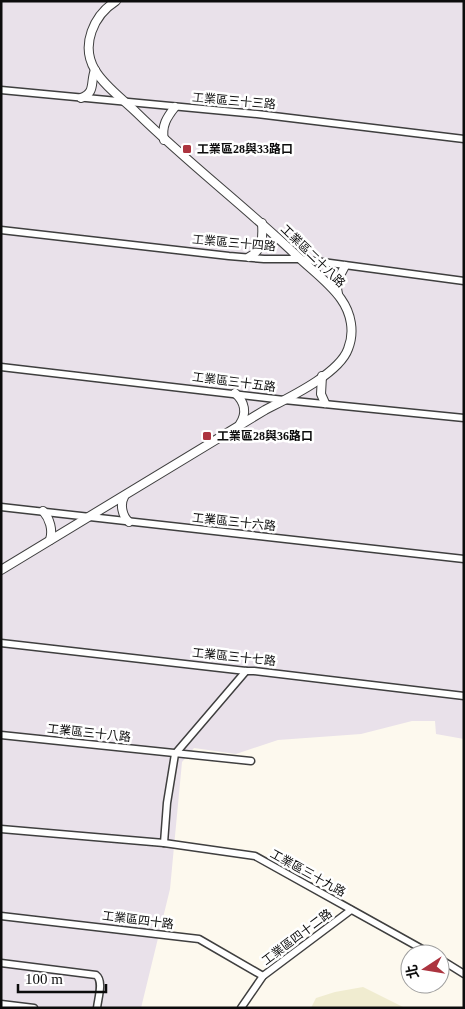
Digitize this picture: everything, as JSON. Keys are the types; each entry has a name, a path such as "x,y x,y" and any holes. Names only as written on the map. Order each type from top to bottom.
{"street":[{"path":"81,98 86,96 92,89 95,70 90,53 91,34 102,13 116,1"},
{"name":"工業區二十八路","path":"1,570 337,367 341,363 350,343 352,332 350,319 339,296 262,223 164,140 107,85 95,70"},
{"name":"工業區三十三路","path":"1,90 257,114 464,139"},
{"path":"164,140 163,130 175,107"},
{"path":"249,257 257,252 262,243 262,223"},
{"name":"工業區三十四路","path":"1,230 249,257 300,259 464,281"},
{"path":"339,296 336,283 345,266"},
{"name":"工業區三十五路","path":"1,367 284,400 464,418"},
{"path":"322,376 321,394 325,403"},
{"path":"235,393 243,403 244,411 243,418 237,428"},
{"path":"124,497 122,502 123,512 125,519 129,522"},
{"name":"工業區三十六路","path":"1,507 464,559"},
{"path":"43,511 52,532 50,540"},
{"name":"工業區三十七路","path":"1,643 246,671 254,670 335,679 464,696"},
{"path":"164,843 167,803 175,754 246,671"},
{"name":"工業區三十八路","path":"1,735 251,761"},
{"name":"工業區三十九路","path":"1,829 164,843 255,856 413,944"},
{"name":"工業區四十二路","path":"242,1008 263,976 351,910"},
{"name":"工業區四十路","path":"1,916 199,939 263,976"},
{"path":"1,964 96,975 99,977 100,982 97,1008"},
{"path":"450,966 464,974"},
{"path":"1,1004 34,1008"}],"shaded area":[{"path":"1,1 464,1 464,739 436,734 435,721 412,721 361,734 278,740 236,754 194,748 182,762 170,889 141,1008 1,1008"},
{"path":"363,987 405,1008 311,1008 316,998 335,992"}],"place":[{"name":"工業區28與33路口","path":"187,149"},
{"name":"工業區28與36路口","path":"207,436"}]}
